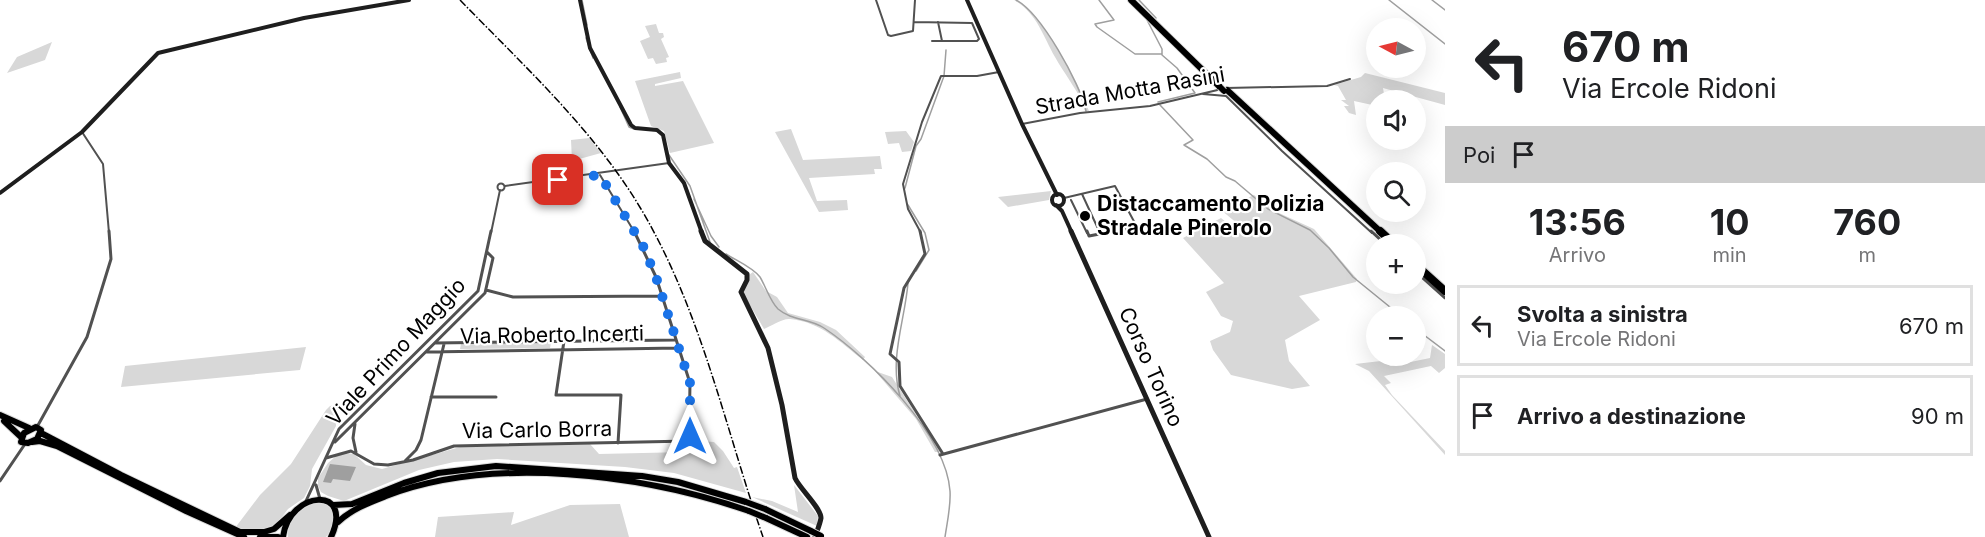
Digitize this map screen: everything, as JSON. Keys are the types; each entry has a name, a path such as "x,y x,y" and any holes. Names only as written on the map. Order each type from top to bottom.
{"highway":[{"path":"1132,0 1301,165 1378,234"},
{"path":"1426,277 1445,295"}],"main road":[{"path":"0,417 39,430 121,475 240,532 264,532 274,529 305,503 320,500 334,505 352,504 404,483 438,473 496,466 642,476 678,482 765,509 811,535"},
{"path":"0,417 15,429 21,437 21,442 40,441 57,446 231,535 244,537"},
{"path":"21,437 29,428"},
{"path":"28,443 39,430"},
{"path":"338,522 353,510 406,488 457,476 497,472 644,483 691,492 821,537"},
{"path":"331,537 338,522 334,505"},
{"path":"283,537 290,515"},
{"path":"255,537 278,537"}],"street":[{"path":"0,193 82,132 158,53 304,18 409,0"},
{"path":"580,0 586,21 587,37 593,54 631,125 635,128 657,129 663,135 669,163 684,183 705,241 747,274 741,292 768,348 782,405 791,466 800,489 818,508 821,517 811,535"},
{"path":"876,0 888,35 911,33 915,0"},
{"name":"Corso Torino","path":"967,0 975,23 1055,195 1051,200 1060,207 1209,537"},
{"path":"914,22 975,23 979,39 976,41 932,40"},
{"path":"938,22 942,40"},
{"path":"999,72 977,76 941,76 922,122 903,184 908,209 923,237 925,254 904,288 890,354 898,361 900,386 942,454 1147,399"},
{"name":"Strada Motta Rasini","path":"1022,124 1080,112 1150,106 1226,88 1327,86 1350,79"},
{"path":"1201,94 1226,96 1282,151 1377,234"},
{"path":"39,430 87,337 102,297 111,259 103,164 82,132"},
{"path":"487,252 500,190 496,188 498,185 600,175 615,169 669,163"},
{"path":"600,175 643,246 678,348"},
{"path":"1055,195 1064,198 1115,186 1137,227 1088,236 1071,200"},
{"path":"1082,194 1101,234"},
{"path":"1060,207 1065,202 1064,198"},
{"name":"Viale Primo Maggio","path":"333,444 486,290 493,258 487,252"},
{"name":"Viale Primo Maggio","path":"305,503 339,429 478,291 487,252"},
{"path":"486,290 513,297 662,296"},
{"path":"403,462 419,445 446,343 446,332"},
{"path":"660,340 660,349"},
{"name":"Via Roberto Incerti","path":"435,343 675,340"},
{"path":"564,341 556,395 621,395 618,443"},
{"path":"425,344 431,347"},
{"name":"Via Roberto Incerti","path":"426,352 678,348"},
{"name":"Via Carlo Borra","path":"356,452 364,459 381,465 403,462 454,446 689,441 690,383 678,348"},
{"path":"431,397 496,397"},
{"path":"354,414 359,418"},
{"path":"326,458 346,451 356,452 353,438 355,422"},
{"path":"0,481 28,443"},
{"path":"315,483 320,500"}],"shaded area":[{"path":"1014,0 1023,5 1046,31 1068,67 1089,111 1085,111 1080,97 1034,18"},
{"path":"656,24 659,33 663,33 664,37 661,39 669,57 666,58 667,62 656,64 653,58 648,59 640,41 650,37 645,26"},
{"path":"52,42 45,60 7,73 17,57"},
{"path":"680,72 681,78 655,84 655,86 683,81 714,143 670,153 664,131 651,126 635,81"},
{"path":"1365,73 1366,78 1385,78 1445,93 1445,105 1426,100 1426,90 1383,88 1383,90 1366,90 1366,104 1354,101 1356,115 1349,113 1344,106 1349,106 1341,100 1346,100 1338,86 1334,85 1361,77"},
{"path":"791,129 803,160 880,156 882,169 874,169 875,174 809,178 817,201 847,200 848,210 819,212 775,132"},
{"path":"906,131 914,142 911,151 902,152 899,143 888,144 885,132"},
{"path":"589,138 601,153 572,161 571,140"},
{"path":"1051,191 1049,200 1008,207 998,197"},
{"path":"1254,195 1279,213 1314,229 1357,279 1356,282 1299,296 1320,320 1285,340 1289,361 1310,386 1292,389 1231,375 1213,350 1210,341 1230,332 1233,321 1221,316 1206,292 1224,283 1183,238 1221,218 1243,236 1250,234 1221,210"},
{"path":"753,272 766,291 777,297 788,313 820,322 836,330 865,357 863,360 830,334 811,324 787,319 764,329 743,293 749,275"},
{"path":"551,343 550,348 460,349 461,344"},
{"path":"1432,345 1445,354 1445,368 1439,373 1431,366 1384,376 1391,383 1385,385 1445,451 1445,455 1369,371 1355,364 1426,366 1426,359 1430,358"},
{"path":"306,347 300,370 121,387 125,366"},
{"path":"875,371 892,377 940,452 935,452 916,419"},
{"path":"336,405 336,426 312,469 310,486 304,498 288,509 276,525 258,531 243,531 235,528 260,495 291,464 326,410"},
{"path":"692,429 697,430 697,441 714,442 734,468 737,467 746,493 674,473 625,467 497,459 454,462 419,470 344,501 321,492 318,486 318,478 328,463 336,456 346,453 354,454 366,465 382,469 460,447 590,444 599,454 686,452 691,449"},
{"path":"330,464 356,467 350,481 333,479 331,483 323,482"},
{"path":"794,485 818,516 817,526 752,497 772,501 798,512"},
{"path":"319,502 330,507 334,516 332,527 326,537 288,537 290,523 296,514"},
{"path":"620,504 629,537 435,537 438,517 514,512 511,525 570,505"}],"waterway":[{"path":"582,0 587,25"},
{"path":"1016,0 1026,7 1048,33 1068,67 1086,111"},
{"path":"1099,0 1114,20 1095,24 1097,27 1135,54 1161,54"},
{"path":"1139,0 1156,18"},
{"path":"1389,0 1445,44"},
{"path":"1432,0 1445,10"},
{"path":"1147,20 1162,49 1162,55 1177,68 1195,93 1158,102"},
{"path":"586,38 593,58"},
{"path":"905,188 916,146 921,139 944,76 946,50"},
{"path":"1160,105 1193,140 1184,145 1207,159 1226,177 1235,181 1268,209 1310,230 1329,248 1353,277 1389,306"},
{"path":"620,107 629,127 634,129"},
{"path":"669,155 690,186 697,205"},
{"path":"694,199 697,205"},
{"path":"697,205 711,236 719,247"},
{"path":"697,205 710,242"},
{"path":"908,205 925,233 929,250 916,271"},
{"path":"726,254 757,273 773,302 783,313 819,325 862,358 883,378 920,422 935,446 945,469 950,491 945,537"},
{"path":"900,396 896,368 908,283"},
{"path":"1426,337 1445,351"}],"railway":[{"path":"460,0 533,74 580,126 602,152 641,209 662,248 696,328 763,537"}],"place":[{"name":"Distaccamento Polizia Stradale Pinerolo","path":"1085,216"}],"route":[{"path":"558,180 600,175 643,246 656,277 690,383 690,436"}]}
